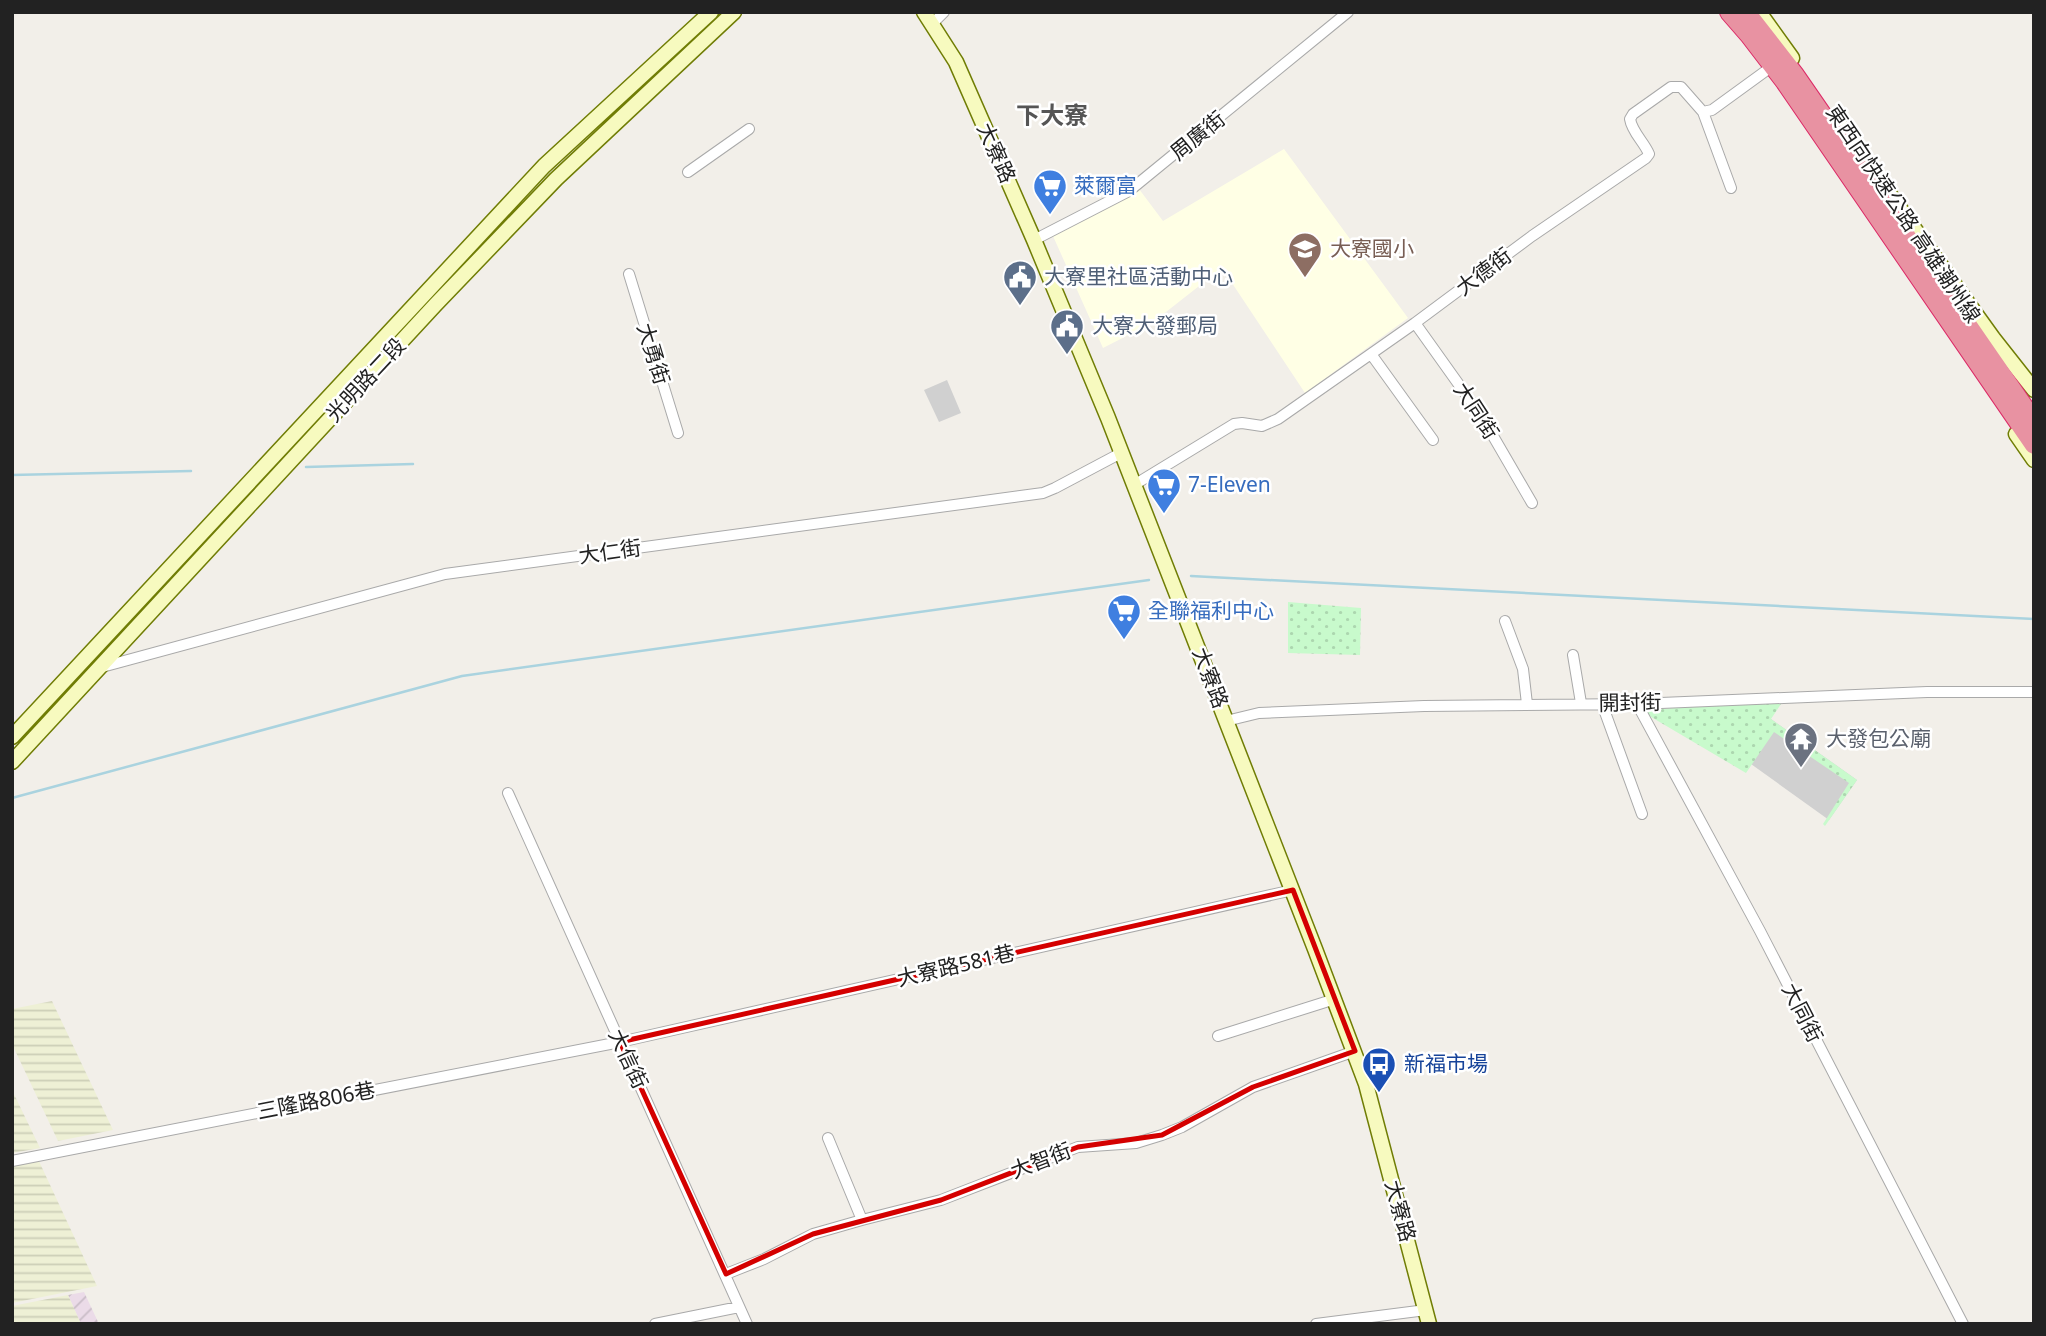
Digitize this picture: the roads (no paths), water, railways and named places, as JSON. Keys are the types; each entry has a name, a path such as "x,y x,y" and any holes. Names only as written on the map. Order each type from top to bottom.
{"highway":[{"name":"東西向快速公路 高雄潮州線","path":"1729,12 1784,82 2034,446"},
{"name":"東西向快速公路 高雄潮州線","path":"1745,12 1795,75 2032,417"}],"street":[{"name":"光明路二段","path":"12,737 544,166 711,12"},
{"name":"光明路二段","path":"12,762 426,314 556,178 734,12"},
{"path":"928,18 944,12"},
{"name":"周廣街","path":"1034,240 1129,191 1348,12"},
{"path":"1719,12 1767,70 2034,460"},
{"path":"1759,12 1993,338 2034,390"},
{"name":"大寮路","path":"928,18 956,62 1034,240 1122,453 1355,1051 1427,1317"},
{"path":"1731,188 1703,113 1712,110 1767,70"},
{"name":"大德街","path":"1134,485 1234,424 1262,426 1278,419 1415,323 1532,236 1646,158 1649,154 1647,149 1630,119 1671,87 1681,87 1703,113"},
{"path":"688,172 749,129"},
{"name":"大勇街","path":"629,274 678,433"},
{"name":"大同街","path":"1415,323 1482,416 1532,503"},
{"path":"1371,354 1433,440"},
{"name":"大仁街","path":"98,668 445,574 1043,493 1122,453"},
{"path":"1505,621 1523,669 1527,704"},
{"path":"1573,655 1581,703"},
{"name":"開封街","path":"1226,721 1259,713 1424,706 1637,704 1927,692 2034,692"},
{"path":"1602,704 1642,814"},
{"name":"大同街","path":"1637,704 1760,931 1963,1324"},
{"name":"大信街","path":"508,793 747,1324"},
{"name":"大寮路581巷","path":"620,1042 1293,890"},
{"path":"1218,1036 1335,999"},
{"name":"三隆路806巷","path":"12,1161 620,1042"},
{"name":"大智街","path":"726,1275 813,1234 941,1200 1078,1147 1136,1143 1162,1135 1182,1127 1253,1087 1355,1051"},
{"path":"828,1138 862,1220"},
{"path":"655,1324 739,1307"},
{"path":"1316,1324 1427,1317"}],"waterway":[{"path":"306,467 413,464"},
{"path":"12,475 191,471"},
{"path":"1191,576 2034,619"},
{"path":"12,798 462,676 1149,580"}],"place":[{"name":"萊爾富","path":"1050,216"},
{"name":"大寮國小","path":"1305,279"},
{"name":"大寮里社區活動中心","path":"1020,307"},
{"name":"大寮大發郵局","path":"1067,356"},
{"name":"7-Eleven","path":"1164,515"},
{"name":"全聯福利中心","path":"1124,641"},
{"name":"大發包公廟","path":"1801,769"},
{"name":"新福市場","path":"1379,1094"}],"district":[{"name":"下大寮","path":"1052,116"}]}
